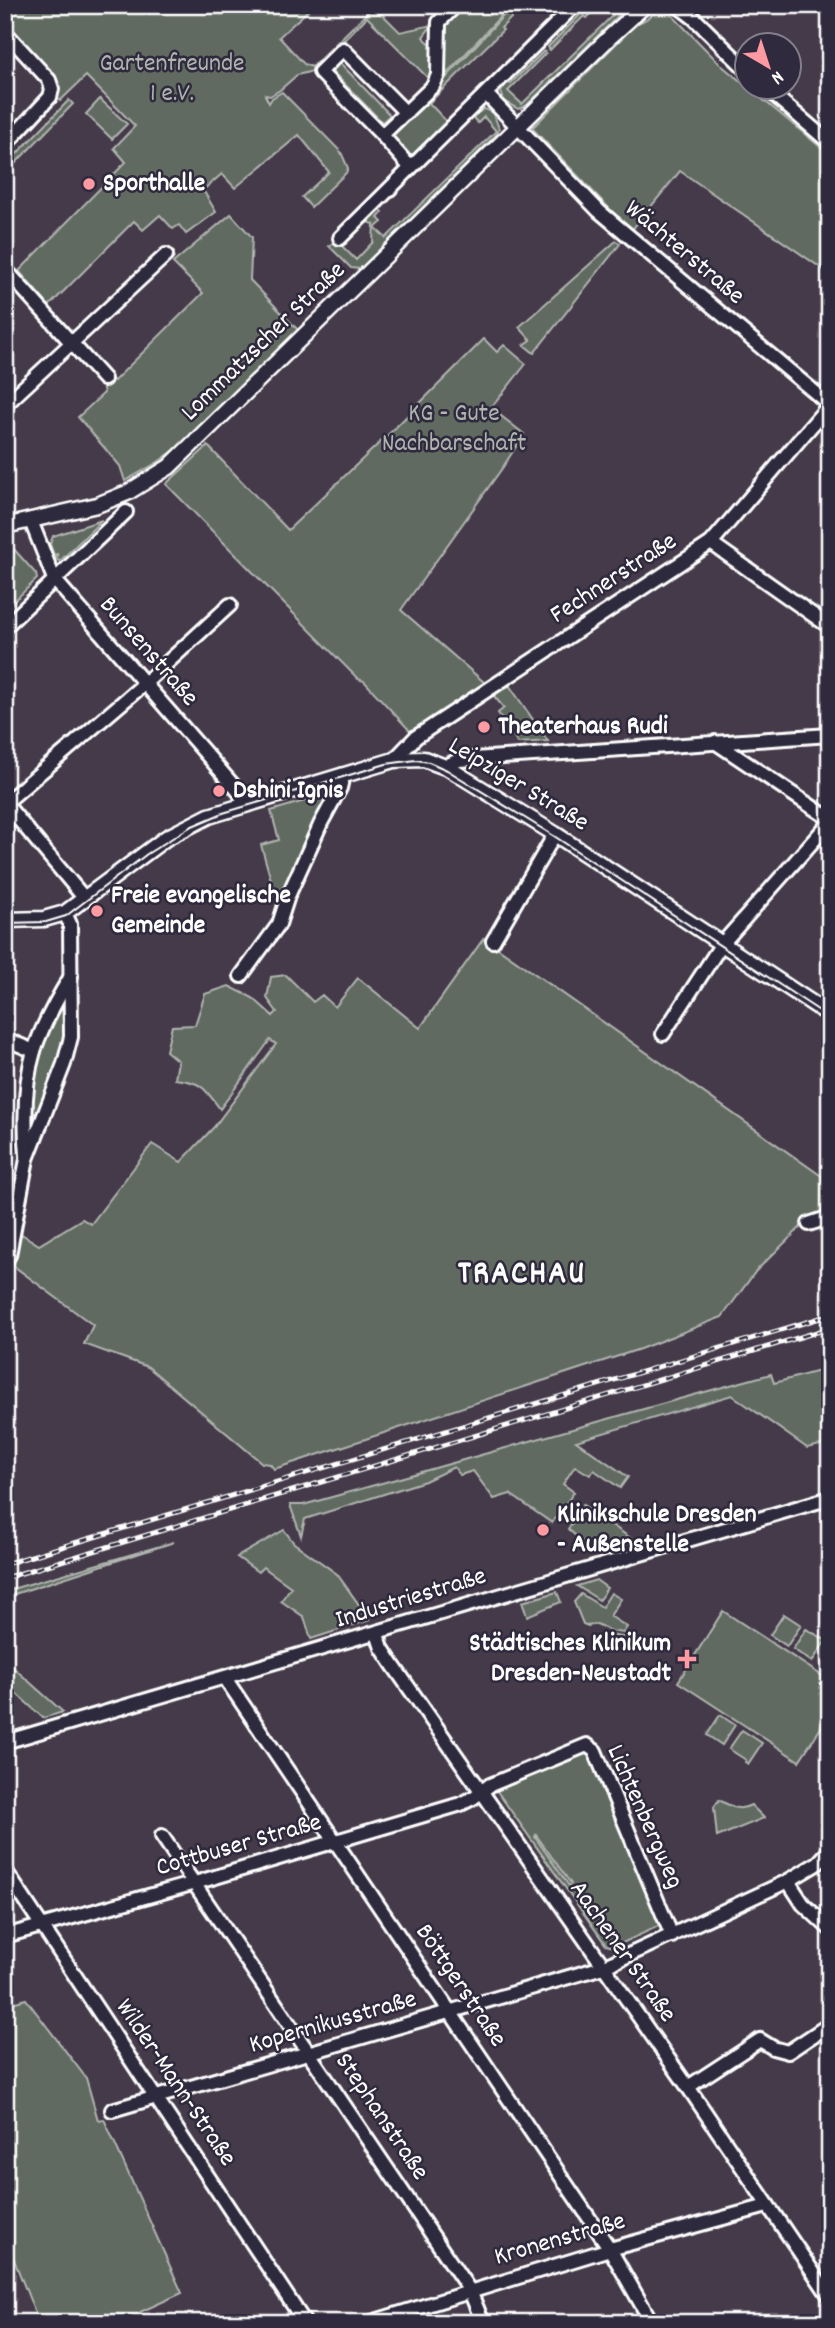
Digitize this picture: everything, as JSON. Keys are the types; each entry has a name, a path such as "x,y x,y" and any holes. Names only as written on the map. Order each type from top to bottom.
{"main road":[{"name":"Lommatzscher Straße","path":"5,526 97,505 127,493 169,467 645,5"},
{"name":"Leipziger Straße","path":"5,920 44,919 65,913 166,838 199,820 244,804 412,757 448,768 555,834 830,1015"}],"street":[{"path":"382,135 433,86 438,75 439,22 454,7 470,5"},
{"name":"Lommatzscher Straße","path":"340,238 575,5"},
{"path":"677,5 734,58"},
{"path":"687,5 694,18"},
{"path":"5,32 49,80 52,89 50,97 5,145"},
{"path":"405,113 343,50 320,72 410,167"},
{"path":"486,94 517,128"},
{"path":"782,102 830,143"},
{"name":"Wächterstraße","path":"517,128 599,211 830,404"},
{"path":"5,405 166,256"},
{"path":"5,269 104,379"},
{"name":"Fechnerstraße","path":"394,760 416,737 710,543 830,404"},
{"path":"5,627 126,512"},
{"name":"Bunsenstraße","path":"31,521 54,579 240,793 244,804"},
{"path":"710,543 830,627"},
{"path":"85,899 5,803 230,606"},
{"path":"448,768 459,760 830,735"},
{"path":"663,1034 722,944 830,820 715,741"},
{"path":"240,976 279,923 321,824 340,788 343,775"},
{"path":"493,941 555,834"},
{"path":"5,1262 12,1241 27,1159 64,1064 71,1037 70,924 65,913"},
{"path":"27,1159 24,1113 34,1051 54,1005 71,976"},
{"path":"5,1039 34,1051"},
{"path":"809,1224 830,1217"},
{"name":"Industriestraße","path":"5,1742 830,1498"},
{"name":"Aachener Straße","path":"377,1633 382,1648 393,1665 688,2087 830,2297"},
{"name":"Böttgerstraße","path":"225,1678 610,2249 652,2323"},
{"name":"Lichtenbergweg","path":"482,1791 490,1785 559,1756 587,1745 591,1747 595,1751 671,1936"},
{"name":"Cottbuser Straße","path":"5,1936 461,1804 482,1791"},
{"name":"Stephanstraße","path":"162,1836 470,2291 483,2323"},
{"name":"Kopernikusstraße","path":"112,2110 603,1967 788,1881 818,1863 830,1850"},
{"name":"Wilder-Mann-Straße","path":"5,1870 158,2097 305,2323"},
{"path":"788,1881 803,1904 830,1929"},
{"path":"688,2087 761,2040 773,2048 789,2052 830,2024"},
{"name":"Kronenstraße","path":"368,2323 610,2249 767,2206"}],"green space":[{"name":"Gartenfreunde 1 e.V.","path":"5,5 314,5 279,37 304,64 312,67 374,6 400,32 432,25 423,37 429,43 435,38 436,40 431,81 367,17 313,71 297,75 280,90 270,96 265,95 269,103 282,92 341,152 348,168 311,207 302,197 329,172 299,135 235,188 222,174 203,190 216,212 186,234 179,225 173,229 160,215 143,230 134,221 49,306 19,271 126,162 114,148 135,126 86,76 60,101 52,78 5,26"},
{"path":"482,5 511,5 443,78 445,23 458,10"},
{"path":"513,5 524,5 501,28 503,30 429,103 447,122 409,158 389,138 389,132 444,80"},
{"path":"580,5 594,5 592,7 595,10 587,18 584,16 550,50 548,47 579,16 575,11"},
{"path":"605,5 620,5 615,11 619,15 526,106 518,109 505,102 501,92 507,82 510,84 544,51 546,53 508,91 522,104 613,15"},
{"path":"664,9 671,14 734,76 734,102 766,102 830,155 830,274 680,171 631,231 532,128 637,23"},
{"path":"340,63 390,115 382,122 332,71"},
{"path":"100,99 127,124 112,139 86,114"},
{"path":"69,100 73,104 5,174 5,166"},
{"path":"484,109 496,119 499,129 495,136 360,269 351,268 329,246 336,240 356,260 373,242 374,224 367,222 369,214 378,206 383,212 378,218 382,222 375,228 386,238 496,131 484,117 478,123 472,117"},
{"path":"231,214 252,237 250,280 298,330 187,441 125,481 120,466 78,417 104,393 101,382 108,376 114,381 203,293 173,263"},
{"name":"KG - Gute Nachbarschaft","path":"616,241 620,244 534,353 524,345 531,340 519,327"},
{"path":"484,339 497,352 504,345 526,364 491,408 524,434 401,610 485,683 411,732 364,681 358,679 166,484 208,446 288,530"},
{"path":"102,520 62,559 59,561 55,558 58,556 54,555 50,544 53,536"},
{"path":"5,543 13,548 36,574 37,579 5,610"},
{"path":"509,685 548,741 518,743 498,713 504,708 493,695"},
{"path":"331,793 280,902 277,901 261,845 279,840 271,811"},
{"path":"484,938 830,1182 830,1209 808,1216 806,1222 756,1271 722,1317 640,1349 274,1469 270,1464 262,1463 148,1367 84,1344 93,1325 11,1264 20,1233 39,1245 82,1219 91,1224 152,1144 181,1162 214,1127 276,1044 270,1040 220,1109 202,1087 175,1079 178,1061 166,1051 172,1026 195,1025 205,994 229,986 253,998 273,1016 277,1012 267,998 271,977 286,975 313,1002 322,995 335,1007 358,978 420,1028"},
{"path":"65,995 67,1036 43,1107 33,1114 30,1104 34,1074 61,997"},
{"path":"830,1368 830,1443 807,1448 732,1395 576,1441 628,1477 620,1488 594,1470 590,1475 575,1466 563,1484 574,1492 552,1523 510,1494 494,1499 473,1471 460,1475 454,1467 425,1481 305,1519 301,1536 290,1505 303,1505 771,1374 774,1383"},
{"path":"583,1505 636,1542 596,1554 568,1529"},
{"path":"284,1530 294,1543 337,1574 370,1620 311,1639 304,1617 281,1601 291,1587 263,1567 258,1572 237,1557"},
{"path":"174,1542 5,1597 5,1591"},
{"path":"596,1580 607,1588 599,1600 577,1586"},
{"path":"557,1592 561,1602 527,1616 522,1602"},
{"path":"611,1593 621,1599 610,1616 627,1627 623,1633 610,1631 597,1624 583,1624 574,1602 581,1594 602,1607"},
{"path":"723,1611 830,1681 830,1714 799,1761 678,1682"},
{"path":"784,1614 801,1625 787,1646 770,1635"},
{"path":"806,1629 826,1640 812,1662 793,1649"},
{"path":"609,1635 622,1637 613,1649 604,1651 599,1648"},
{"path":"5,1660 63,1712 43,1718 5,1683"},
{"path":"720,1715 735,1725 722,1745 707,1735"},
{"path":"742,1730 762,1743 748,1764 729,1749"},
{"path":"582,1750 595,1757 663,1924 614,1947 606,1945 494,1787","holes":["536,1835 571,1884 569,1886"]},
{"path":"719,1800 738,1808 751,1805 764,1818 717,1837 714,1807"},
{"path":"26,1999 86,2078 98,2120 104,2119 182,2293 140,2312 143,2323 39,2323 5,2237 5,2005"}],"tram line":[{"path":"5,923 46,922 66,916 147,854 190,827 223,813 386,764 416,760 447,770 554,836 830,1018"}],"railway":[{"path":"5,1564 830,1315"},
{"path":"5,1578 830,1328"}],"place":[{"name":"Sporthalle","path":"89,184"},
{"name":"Theaterhaus Rudi","path":"484,727"},
{"name":"Dshini Ignis","path":"219,791"},
{"name":"Freie evangelische Gemeinde","path":"97,911"},
{"name":"Klinikschule Dresden - Außenstelle","path":"543,1530"},
{"name":"Städtisches Klinikum Dresden-Neustadt","path":"687,1659"}],"district":[{"name":"TRACHAU","path":"522,1275"}]}
